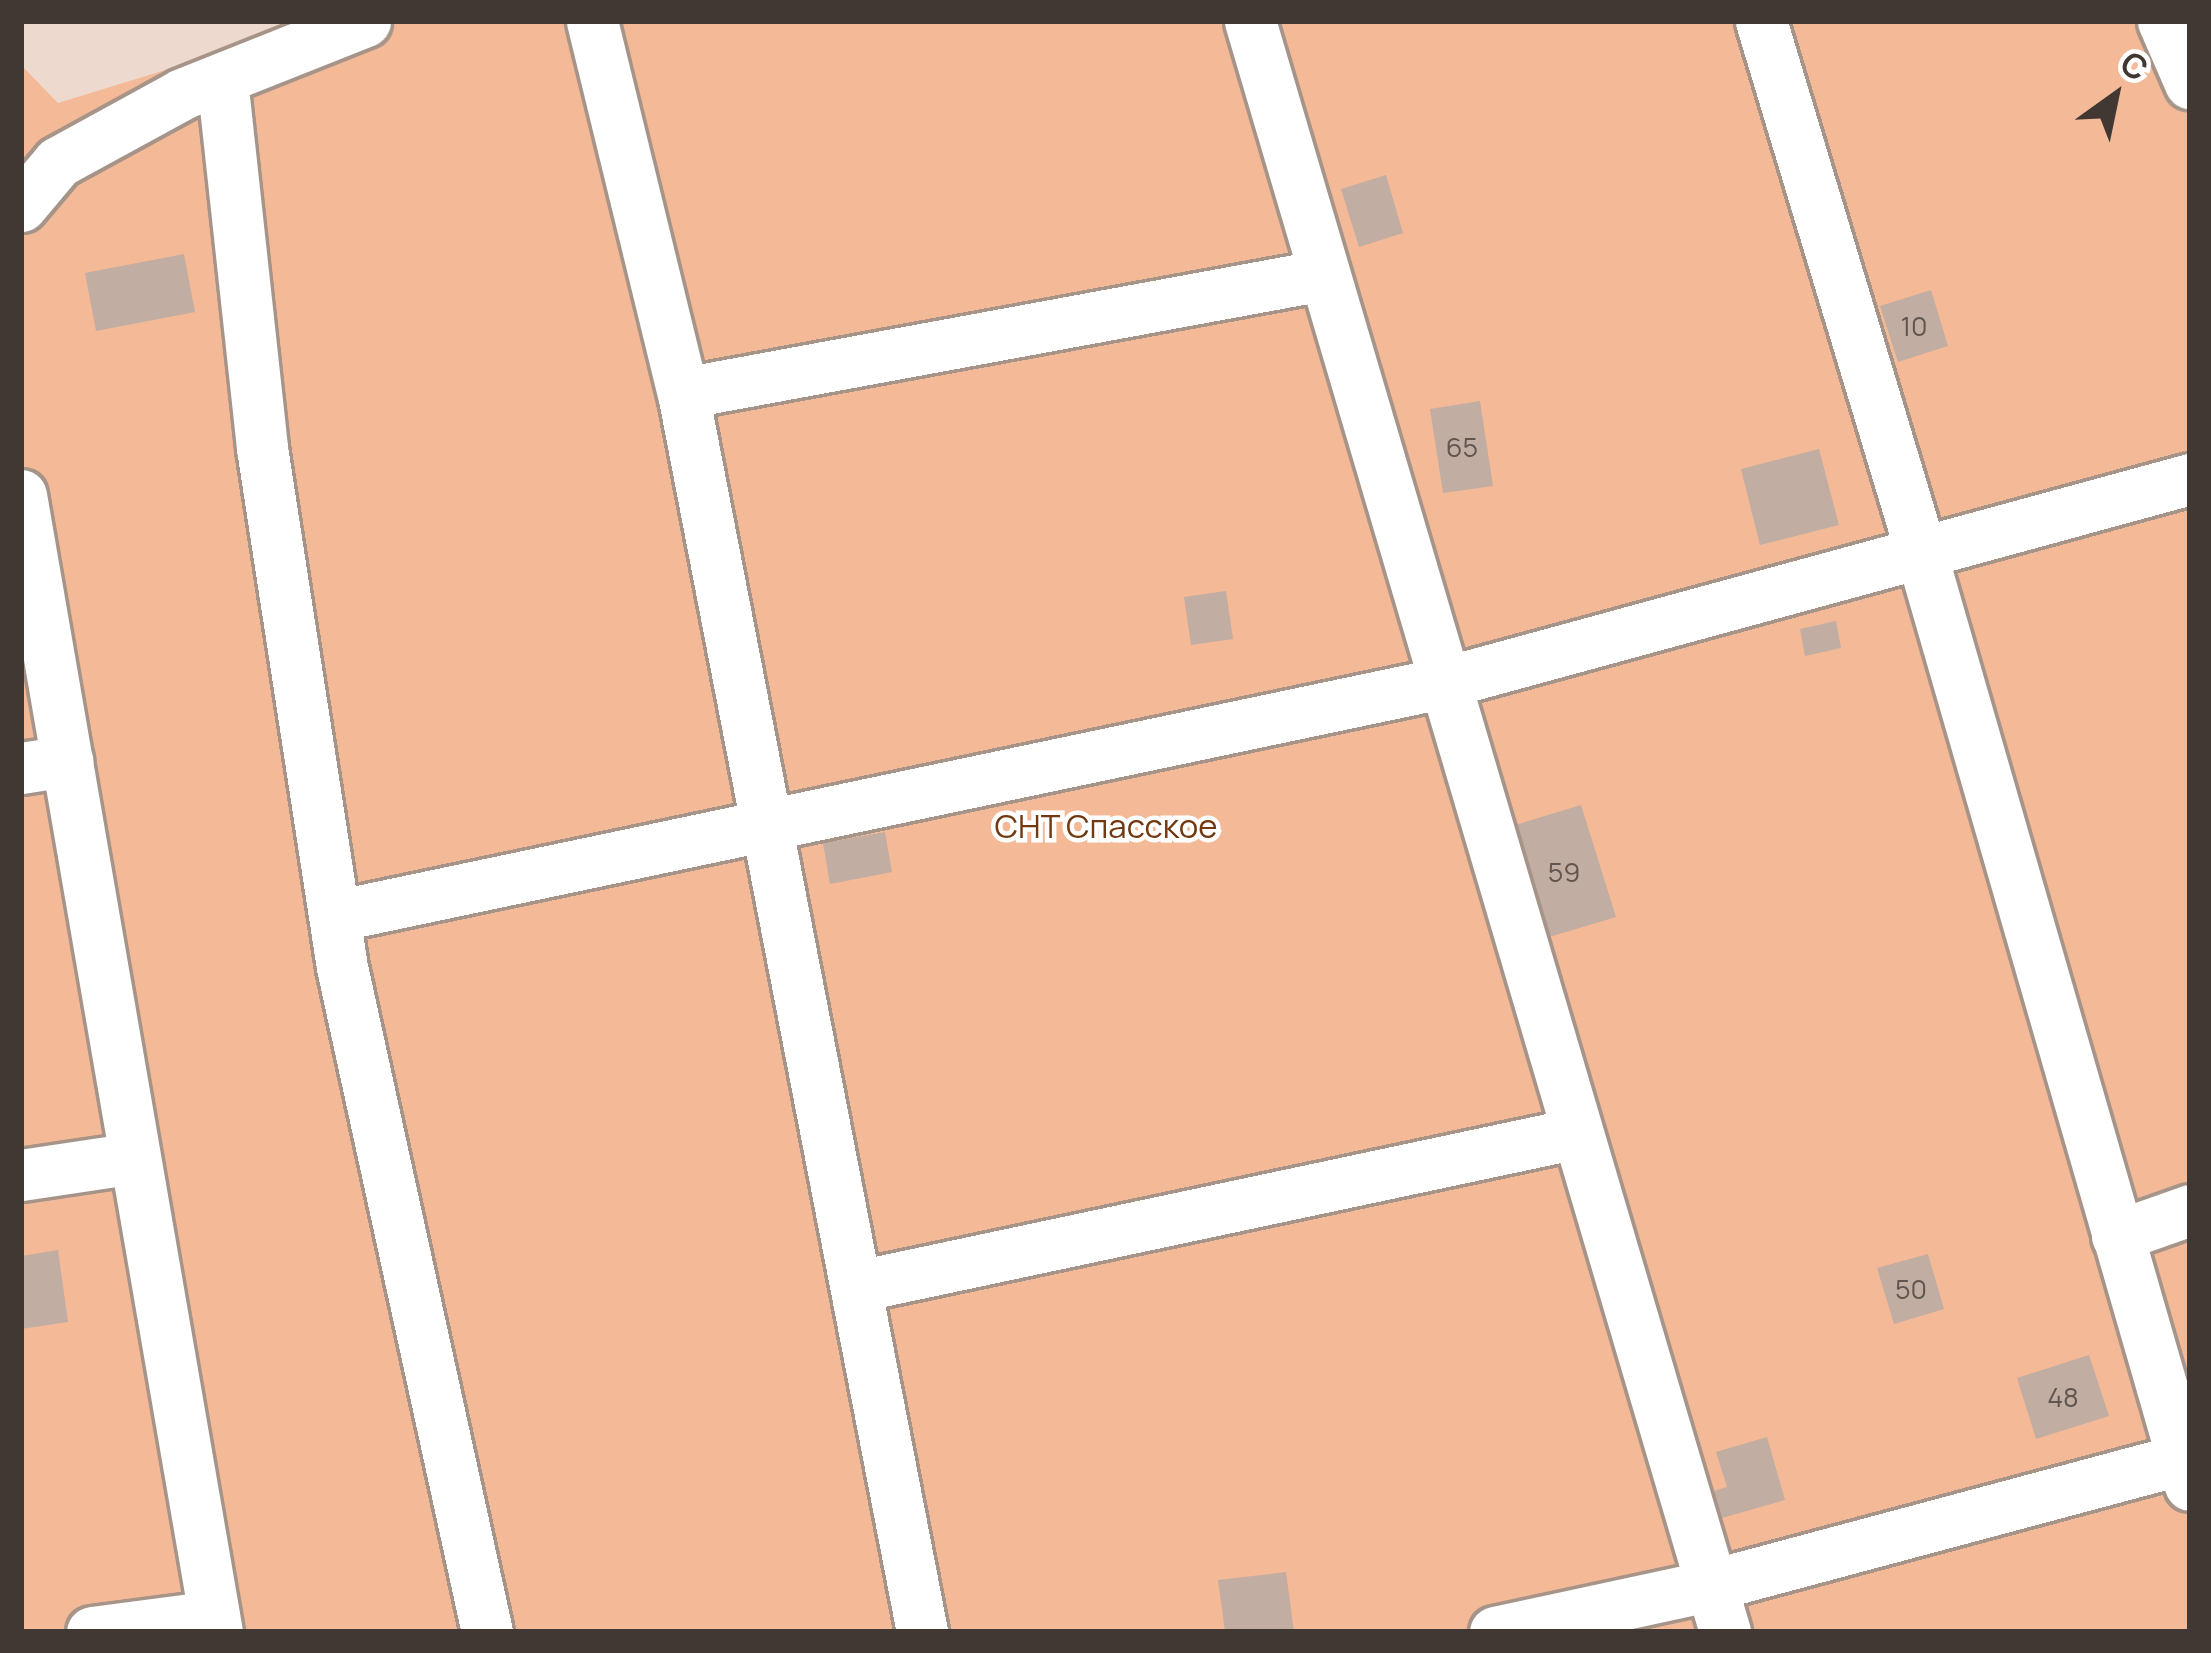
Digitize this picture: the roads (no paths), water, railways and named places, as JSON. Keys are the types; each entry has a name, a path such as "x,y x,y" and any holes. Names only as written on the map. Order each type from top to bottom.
{"street":[{"path":"21,206 58,162 182,94 365,21"},
{"path":"592,21 683,394 922,1632"},
{"path":"1250,21 1719,1609"},
{"path":"1496,1632 1719,1609 2186,1472 1920,549 1761,21"},
{"path":"2163,21 2190,83"},
{"path":"223,79 262,448 335,916 487,1632"},
{"path":"683,394 1323,274"},
{"path":"335,916 1446,682 2190,479"},
{"path":"21,495 44,764 135,1158 215,1624 92,1632"},
{"path":"858,1286 1577,1132"},
{"path":"21,1174 135,1158"},
{"path":"2116,1236 2190,1210"}],"park label":[{"name":"СНТ Спасское","path":"1106,826"}]}
